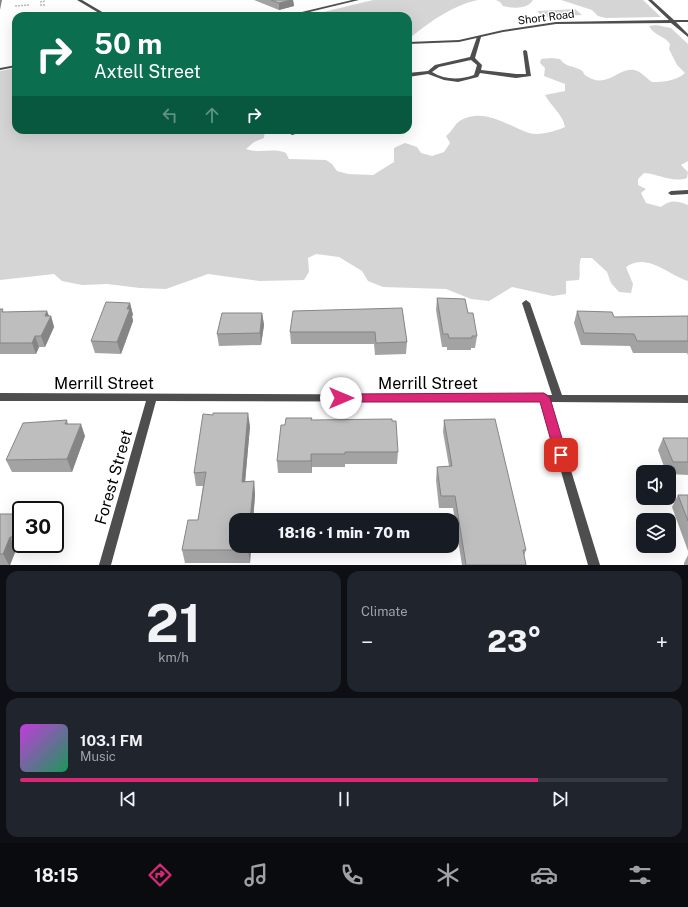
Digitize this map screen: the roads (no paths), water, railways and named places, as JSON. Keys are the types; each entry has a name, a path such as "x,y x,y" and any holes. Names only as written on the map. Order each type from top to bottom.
{"street":[{"path":"79,0 95,12"},
{"path":"304,12 357,0"},
{"path":"650,0 688,36"},
{"name":"Short Road","path":"412,43 448,42 556,23 688,20"},
{"path":"472,58 478,36"},
{"path":"478,71 516,76 529,75 525,51"},
{"path":"429,72 436,77 447,80 468,80 476,76 480,65 472,58"},
{"path":"412,74 429,72 437,66 472,58"},
{"path":"0,69 12,67"},
{"path":"671,193 688,192"},
{"path":"526,303 558,398"},
{"name":"Merrill Street","path":"0,397 688,399"},
{"name":"Forest Street","path":"105,565 152,398"},
{"path":"544,398 594,565"}]}
